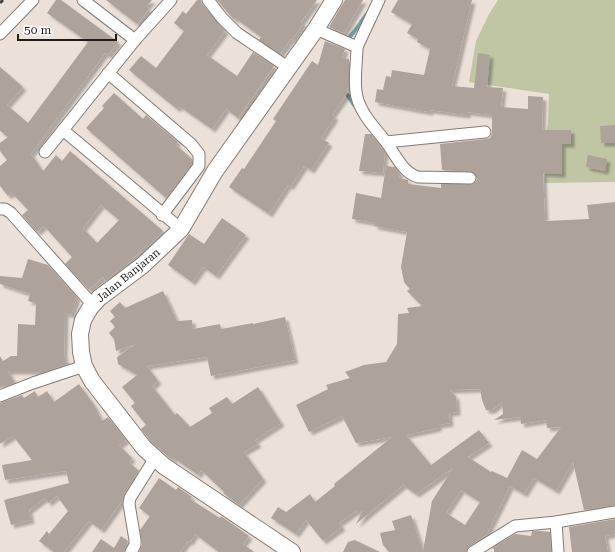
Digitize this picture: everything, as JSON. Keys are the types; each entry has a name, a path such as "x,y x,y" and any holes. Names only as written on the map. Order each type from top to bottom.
{"street":[{"path":"0,34 33,0"},
{"path":"83,0 135,40"},
{"path":"45,152 135,40 171,0"},
{"path":"208,0 222,18 237,33 288,68"},
{"name":"Jalan Banjaran","path":"292,552 155,458 137,440 92,381 84,366 81,352 80,334 83,320 99,298 143,265 181,229 215,171 288,68 321,32 334,0"},
{"path":"379,0 353,45 357,99 366,116 410,174 418,176 470,178"},
{"path":"321,32 353,45"},
{"path":"108,73 192,144 199,154 198,166 162,215"},
{"path":"63,130 162,215 181,229"},
{"path":"386,142 485,132"},
{"path":"0,209 5,209 11,212 93,305"},
{"path":"0,396 27,385 84,366"},
{"path":"131,552 134,547 135,540 129,504 130,498 155,458"},
{"path":"473,552 514,526 556,522 615,512"},
{"path":"556,522 558,552"}],"green space":[{"path":"498,0 615,0 615,182 545,183 544,140 548,124 549,94 469,82 476,41 489,14"}],"building":[{"path":"56,0 61,0 118,42 108,55 105,53 31,154 43,171 56,155 62,161 70,151 163,231 148,247 146,245 125,267 116,273 115,272 106,281 103,277 89,290 65,264 72,257 44,226 37,232 22,215 28,210 12,193 8,196 0,186 0,166 7,160 0,151 0,143 8,137 0,131 0,67 23,87 7,105 28,123 88,42 47,13","holes":["101,205 119,220 97,243 83,228"]},
{"path":"106,0 152,0 146,7 149,9 137,24"},
{"path":"197,0 201,0 202,4 225,31 207,55 237,76 253,52 274,66 238,118 226,109 212,129 179,106 177,109 129,70 141,56 156,68 184,31 174,23 183,11 186,14"},
{"path":"217,0 317,0 301,22 303,24 280,54 259,40 261,37 235,18 234,20"},
{"path":"345,0 363,0 344,33 329,27"},
{"path":"398,0 472,0 452,86 474,88 478,53 490,55 487,87 503,88 501,107 528,109 528,96 543,97 542,130 571,130 571,144 562,144 562,174 543,173 545,221 589,219 587,205 615,202 615,505 584,510 573,462 556,491 534,478 524,494 510,486 488,531 493,531 480,539 478,538 476,542 467,548 466,552 389,552 383,545 380,533 395,530 392,521 411,515 423,551 432,501 453,468 416,494 404,485 402,486 356,524 363,510 358,514 356,511 339,523 342,527 323,541 306,520 296,534 271,518 278,507 286,512 310,494 315,502 335,486 334,484 392,437 356,443 342,416 309,432 296,405 328,389 326,385 350,378 345,372 364,365 386,362 397,344 398,314 409,313 407,308 422,306 407,291 410,289 404,282 401,267 407,232 374,226 375,223 352,219 356,193 381,198 386,166 395,167 400,174 399,178 408,180 408,184 441,188 441,184 473,184 477,178 473,172 442,170 440,144 486,139 490,138 492,134 492,115 467,112 467,115 430,110 429,112 375,102 377,89 383,90 386,76 391,77 392,70 424,75 430,49 417,42 418,39 407,33 412,24 391,12","holes":["480,389 486,410 492,410 502,402 503,414 494,420 520,417 521,424 546,420 547,428 561,427 537,459 522,450 507,478 492,471 491,472 468,457 489,443 479,430 431,465 406,435 438,428 438,425 450,423 449,413 457,412 456,397 450,390","461,490 480,502 465,525 446,513"]},
{"path":"325,41 345,49 342,58 349,59 349,91 332,115 335,117 321,138 329,143 311,170 304,166 290,187 288,185 269,214 229,187 242,168 244,169 276,121 273,119 312,61 318,65"},
{"path":"114,93 143,119 146,115 178,142 175,144 192,159 192,164 166,198 86,128 104,108 102,106"},
{"path":"615,125 615,143 601,143 600,126"},
{"path":"365,134 371,134 378,143 378,146 380,146 385,152 383,173 359,171"},
{"path":"588,155 607,159 605,171 586,167"},
{"path":"222,218 246,235 216,276 203,267 192,282 168,265 189,234 204,244"},
{"path":"28,259 48,265 77,297 71,315 65,313 64,355 67,364 47,371 8,371 15,383 0,388 0,356 3,361 11,356 17,356 18,324 35,325 36,303 28,301 30,294 0,284 0,276 22,278"},
{"path":"163,291 177,321 192,320 193,329 220,324 221,329 285,317 295,360 211,376 207,357 147,366 158,381 152,386 175,415 177,413 190,427 212,413 209,408 227,397 232,404 258,387 281,423 255,440 258,444 244,452 263,479 239,505 223,493 224,492 201,470 198,475 174,458 173,460 170,458 151,442 141,429 146,425 131,406 135,403 122,387 137,375 118,364 117,357 136,344 116,351 114,339 109,333 115,327 110,321 115,317 110,311 120,302 125,308"},
{"path":"79,384 94,405 102,421 108,417 126,440 119,445 132,458 129,462 139,471 124,494 122,501 101,530 89,521 64,552 54,552 39,541 47,531 49,534 68,511 57,496 48,503 45,498 29,510 31,520 11,525 4,500 69,483 66,471 5,480 2,465 32,460 13,436 0,444 0,403 22,395 24,398 35,391 38,397 47,391 54,402"},
{"path":"159,478 176,490 178,487 192,497 190,499 220,518 221,516 249,536 243,544 254,552 219,552 195,534 190,542 188,541 180,552 139,552 142,545 140,530 150,516 139,508"},
{"path":"615,519 615,534 605,536 608,552 572,552 569,527"},
{"path":"532,531 550,532 551,552 494,552 494,549 492,548 515,534 531,536"},
{"path":"121,536 128,541 124,552 92,552 101,539 114,548"},
{"path":"355,540 380,552 343,552 348,542"}],"waterway":[{"path":"361,22 367,14"},
{"path":"349,38 360,24"},
{"path":"344,90 354,105"}],"railway":[{"path":"0,3 3,0"}]}
